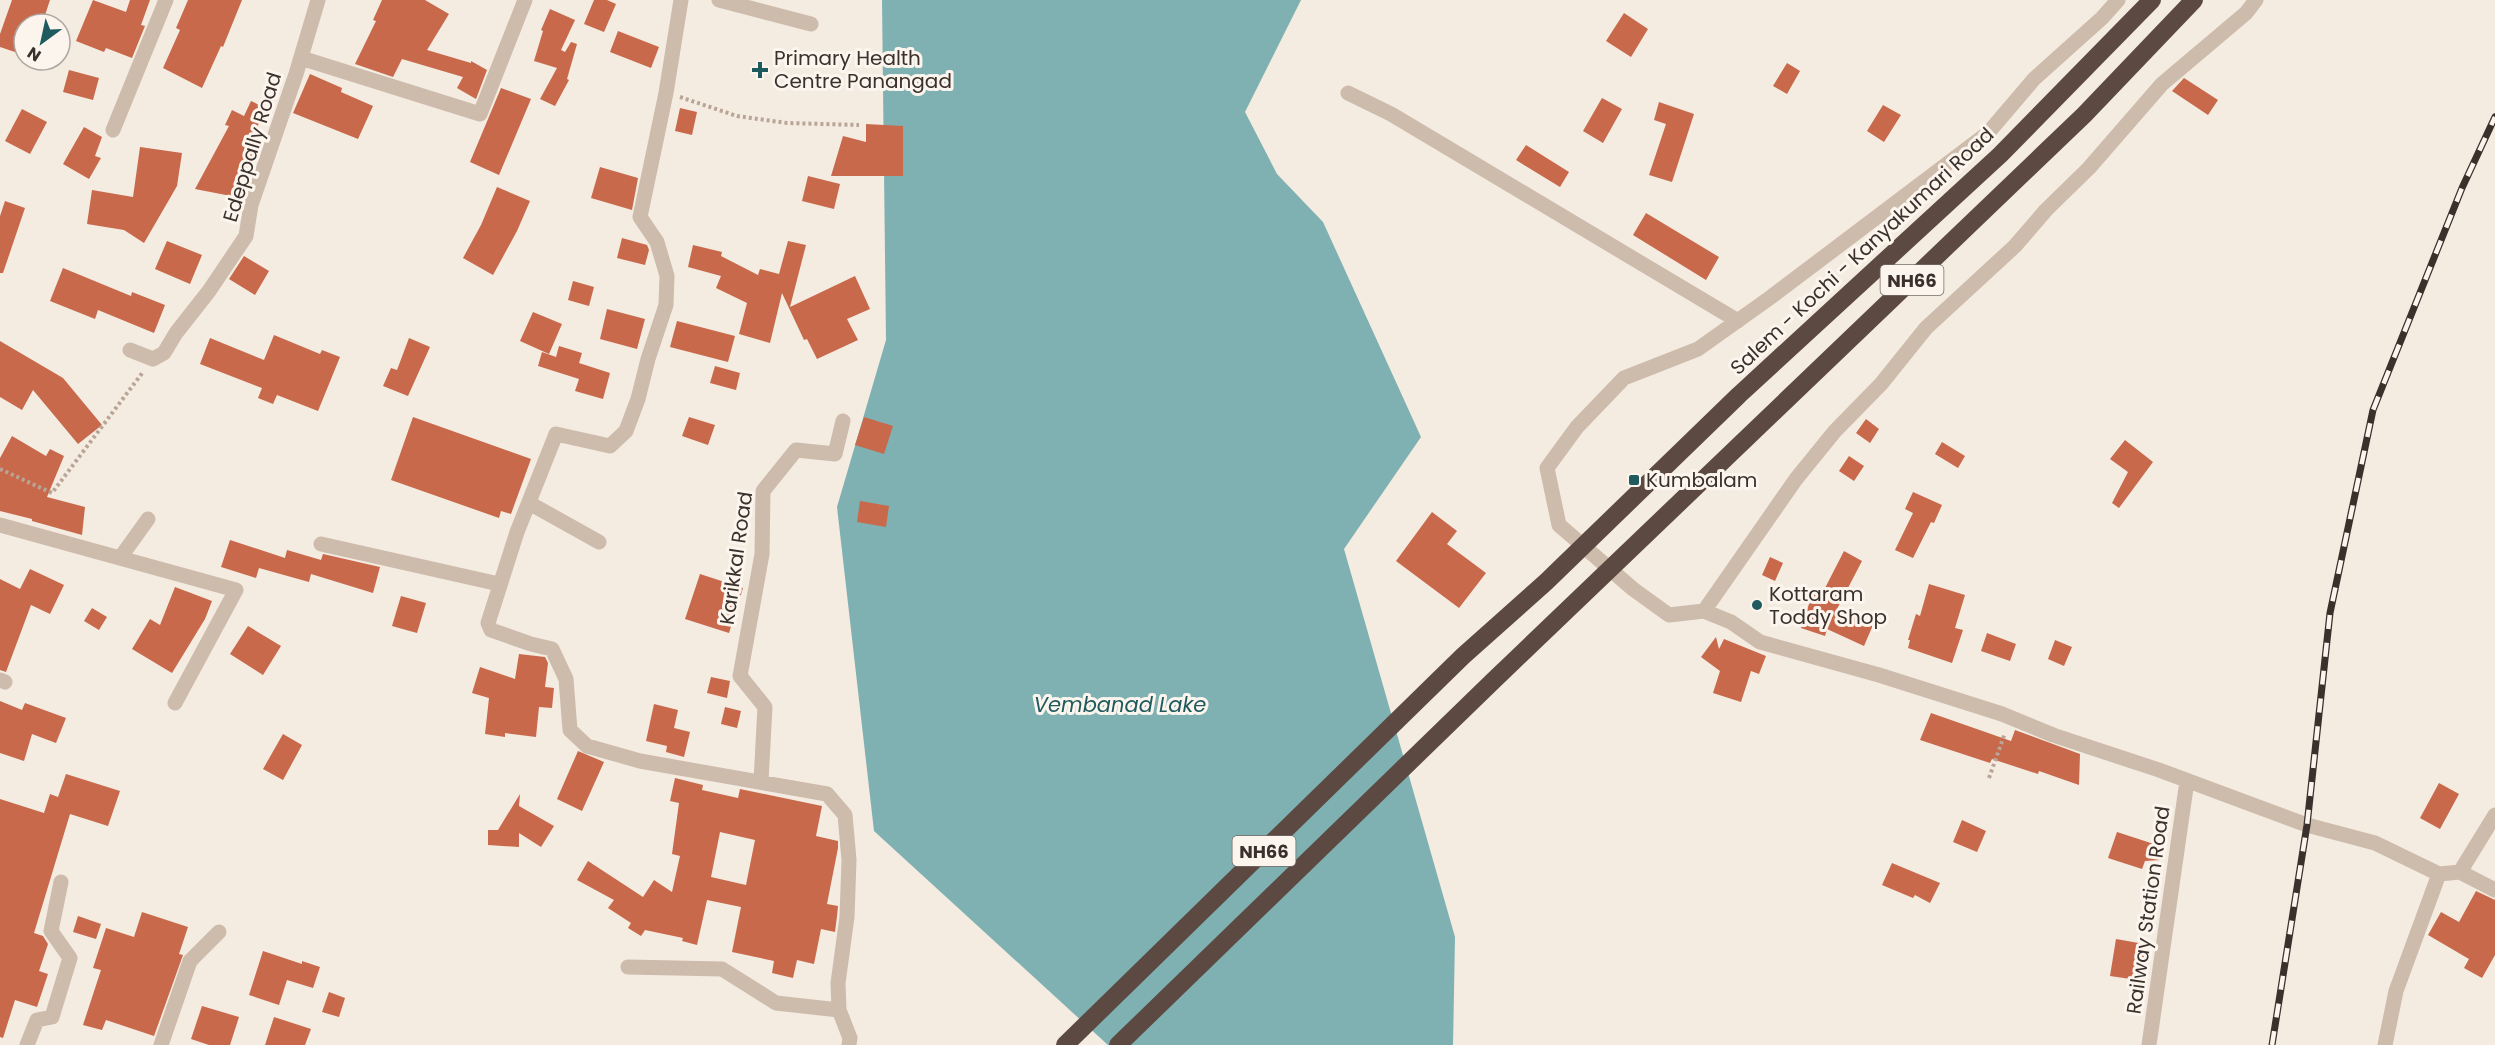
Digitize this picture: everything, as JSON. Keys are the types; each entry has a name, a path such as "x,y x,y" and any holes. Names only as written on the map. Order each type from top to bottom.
{"highway":[{"name":"Salem - Kochi - Kanyakumari Road","path":"1065,1045 1463,656 1546,582 1598,529 1739,395 2000,155 2152,0"},
{"name":"NH66","path":"1118,1045 1493,681 2084,115 2194,0"}],"street":[{"path":"113,130 165,0"},
{"name":"Edeppally Road","path":"153,359 164,353 246,237 251,205 301,58 318,0"},
{"path":"301,58 480,114 525,0"},
{"path":"681,0 666,93 640,217 657,242 667,276 666,305 648,359 638,399 626,431 610,446 556,434 499,584 488,623 491,630 552,649 566,679 570,729 587,746 640,760 827,794 845,815 849,860 847,917 838,983 839,1010 850,1038 849,1045"},
{"path":"718,0 811,24"},
{"path":"2118,0 2102,18 2034,79 1988,133 1698,349 1624,378 1577,427 1547,468 1559,525 1633,588 1669,615 1704,610 1731,622 1760,642 1879,675 2011,717 2053,735 2307,825 2375,843 2439,874 2460,872 2495,890"},
{"path":"1704,610 1796,479 1835,431 1881,384 1926,328 2015,246 2046,210 2089,168 2162,84 2246,13 2256,0"},
{"path":"1348,93 1390,114 1738,321"},
{"path":"130,350 153,359"},
{"name":"Karikkal Road","path":"761,781 765,707 740,676 762,554 763,491 796,450 835,454 843,421"},
{"path":"529,503 599,542"},
{"path":"120,558 148,519"},
{"path":"0,525 236,590 175,703"},
{"path":"321,544 499,584"},
{"name":"Railway Station Road","path":"2149,1045 2187,781"},
{"path":"2460,872 2495,814"},
{"path":"2385,1045 2396,991 2439,874"},
{"path":"27,1045 37,1020 52,1017 70,958 51,931 61,882"},
{"path":"161,1045 190,961 219,932"},
{"path":"628,967 722,969 776,1003 839,1010"}],"path":[{"path":"666,93 737,116 787,123 859,125"},
{"path":"0,470 52,493 153,359"},
{"path":"1989,777 2011,717"}],"water":[{"name":"Vembanad Lake","path":"882,0 1301,0 1245,112 1277,174 1323,222 1421,437 1344,549 1455,937 1453,1045 1108,1045 874,831 837,507 886,340"}],"building":[{"path":"12,0 50,0 46,12 12,12 12,51 0,47 0,34"},
{"path":"93,0 126,12 130,0 150,0 141,25 145,26 132,58 106,48 104,52 76,41"},
{"path":"188,0 242,0 223,47 221,46 202,88 163,68 180,30 176,28"},
{"path":"382,0 425,0 449,14 427,50 471,63 471,61 487,70 476,99 457,88 463,77 402,59 393,77 355,64 376,21 373,20"},
{"path":"594,0 607,0 616,4 604,32 584,24"},
{"path":"550,9 575,20 561,50 565,52 571,42 577,44 567,79 569,80 555,106 540,99 557,68 534,61 543,31 541,30"},
{"path":"1624,13 1648,29 1631,57 1606,41"},
{"path":"618,31 659,47 651,68 610,52"},
{"path":"1787,63 1800,71 1787,94 1773,86"},
{"path":"72,71 99,78 93,100 63,92 68,72"},
{"path":"310,74 342,88 341,92 373,106 358,139 293,113"},
{"path":"2184,78 2218,100 2208,115 2172,91"},
{"path":"501,88 531,99 499,175 470,162"},
{"path":"1602,98 1622,109 1603,143 1583,131"},
{"path":"251,101 266,108 247,149 254,153 231,196 195,189 229,126 225,125 232,110 244,116"},
{"path":"1659,102 1694,114 1672,182 1649,175 1666,124 1654,120"},
{"path":"1883,105 1901,115 1884,142 1867,131"},
{"path":"680,108 697,112 692,135 675,131"},
{"path":"22,109 47,122 30,154 5,141"},
{"path":"866,124 903,126 903,176 831,176 843,136 866,142"},
{"path":"84,127 102,137 95,156 101,158 89,179 63,164"},
{"path":"1526,145 1569,172 1560,187 1516,160"},
{"path":"140,147 182,153 177,186 144,243 124,230 87,224 92,190 133,197"},
{"path":"600,167 638,178 632,210 591,198"},
{"path":"808,176 840,184 834,209 802,201"},
{"path":"497,187 530,201 493,275 463,258 481,225"},
{"path":"5,201 25,208 3,273 0,273 0,216"},
{"path":"1646,213 1719,257 1706,280 1633,235"},
{"path":"622,238 647,245 649,250 645,265 617,258"},
{"path":"167,241 202,255 190,284 155,269"},
{"path":"788,241 806,245 790,307 855,276 870,309 847,319 858,340 817,359 807,339 804,340 782,293 770,343 739,334 747,303 716,288 721,276 688,267 693,245 722,252 721,256 758,275 760,269 779,274"},
{"path":"244,256 269,271 255,295 229,279"},
{"path":"63,268 131,296 132,292 165,305 154,333 98,310 95,319 50,301"},
{"path":"573,281 594,287 589,306 568,300"},
{"path":"607,309 645,319 637,349 600,339"},
{"path":"533,312 562,324 549,354 520,341"},
{"path":"677,321 735,336 728,362 670,347"},
{"path":"274,335 320,354 322,350 340,357 318,411 277,395 273,404 258,398 262,388 200,364 210,338 264,360"},
{"path":"409,338 430,347 408,396 383,386 391,368 397,370"},
{"path":"0,341 63,378 102,425 78,444 33,390 22,410 0,397"},
{"path":"559,346 582,353 579,363 610,373 603,399 575,391 579,379 538,366 542,352 556,357"},
{"path":"715,366 740,373 736,390 710,383"},
{"path":"413,417 531,459 511,514 501,511 499,518 391,480"},
{"path":"689,417 715,425 708,445 682,436"},
{"path":"864,417 893,426 884,454 855,445"},
{"path":"1866,419 1879,429 1870,443 1856,433"},
{"path":"12,436 46,456 50,449 64,456 47,497 85,507 82,535 0,511 0,458"},
{"path":"2125,440 2153,462 2119,508 2112,503 2128,472 2110,459"},
{"path":"1942,442 1965,456 1958,468 1935,454"},
{"path":"1849,456 1864,466 1854,481 1839,471"},
{"path":"1913,492 1942,505 1913,558 1895,550 1913,513 1905,509"},
{"path":"860,501 889,506 886,527 857,522"},
{"path":"1432,512 1457,531 1447,544 1486,573 1459,608 1396,561"},
{"path":"230,540 285,558 287,550 321,560 323,554 380,567 373,593 311,574 309,582 259,568 256,578 221,567"},
{"path":"1844,551 1862,561 1837,609 1873,625 1864,646 1827,629 1825,636 1801,628 1814,589 1823,592"},
{"path":"1770,557 1783,563 1775,581 1762,575"},
{"path":"30,569 64,585 50,614 31,605 6,672 0,670 0,579 20,589"},
{"path":"700,574 743,588 729,633 685,619"},
{"path":"1929,584 1965,595 1955,628 1963,630 1952,663 1908,648 1910,640 1908,640 1916,614 1920,616"},
{"path":"175,587 212,601 205,619 172,673 132,649 150,619 160,625"},
{"path":"401,596 426,603 417,633 392,626"},
{"path":"92,608 107,617 99,630 84,621"},
{"path":"248,626 281,646 263,675 230,654"},
{"path":"1987,633 2016,644 2010,661 1981,651"},
{"path":"1716,637 1719,649 1724,639 1766,656 1759,674 1751,671 1741,702 1713,693 1720,671 1701,657"},
{"path":"2055,640 2072,647 2064,666 2048,659"},
{"path":"519,654 545,657 548,663 545,687 554,688 552,708 539,707 536,737 505,733 505,737 485,734 489,698 472,693 480,667 515,679"},
{"path":"711,677 730,681 727,698 707,693"},
{"path":"0,701 22,710 25,703 66,718 56,743 32,734 24,761 0,753"},
{"path":"654,704 678,710 674,728 690,732 684,757 666,752 667,746 646,741"},
{"path":"725,707 741,711 737,728 721,724"},
{"path":"1931,713 2011,741 2015,730 2080,754 2079,785 2039,771 2038,774 1992,759 1990,763 1920,740"},
{"path":"283,734 302,745 283,780 263,769"},
{"path":"578,751 604,762 582,811 557,799"},
{"path":"66,774 120,791 108,826 70,814 34,933 43,936 48,944 39,971 48,974 37,1007 15,1000 3,1038 0,1037 0,799 44,813 50,794 58,797"},
{"path":"675,778 703,785 702,790 738,798 740,789 822,806 816,836 838,841 827,904 838,906 835,932 821,929 814,964 797,960 793,978 772,973 774,961 732,952 741,907 707,900 697,945 682,941 683,938 645,930 641,936 628,928 631,923 608,908 614,900 577,880 588,861 643,897 654,880 672,892 680,856 672,854 679,803 670,801","holes":["720,832 755,840 746,885 711,877"]},
{"path":"2439,783 2459,794 2440,829 2420,818"},
{"path":"520,794 519,806 554,826 541,847 519,833 519,847 488,845 488,830 498,830"},
{"path":"1962,820 1986,831 1977,852 1953,842"},
{"path":"2117,832 2160,846 2160,860 2145,861 2142,869 2108,858"},
{"path":"1892,863 1940,883 1930,903 1915,895 1913,898 1882,885"},
{"path":"2476,891 2495,900 2495,955 2482,978 2464,968 2469,959 2428,935 2441,912 2459,922"},
{"path":"142,912 188,927 179,954 183,955 154,1036 106,1020 102,1030 83,1025 101,970 93,968 106,928 134,937"},
{"path":"78,916 101,924 96,939 73,932"},
{"path":"2116,939 2150,945 2144,981 2110,976"},
{"path":"263,951 302,964 302,961 320,967 313,988 287,980 279,1005 249,995"},
{"path":"329,992 345,998 339,1017 322,1012"},
{"path":"202,1006 239,1017 230,1045 209,1045 191,1039"},
{"path":"274,1017 311,1029 305,1045 265,1045"}],"railway":[{"path":"2272,1045 2307,825 2330,613 2373,410 2462,188 2495,117"}],"place":[{"name":"Primary Health Centre Panangad","path":"760,70"},
{"name":"Kumbalam","path":"1634,480"},
{"name":"Kottaram Toddy Shop","path":"1757,605"}]}
